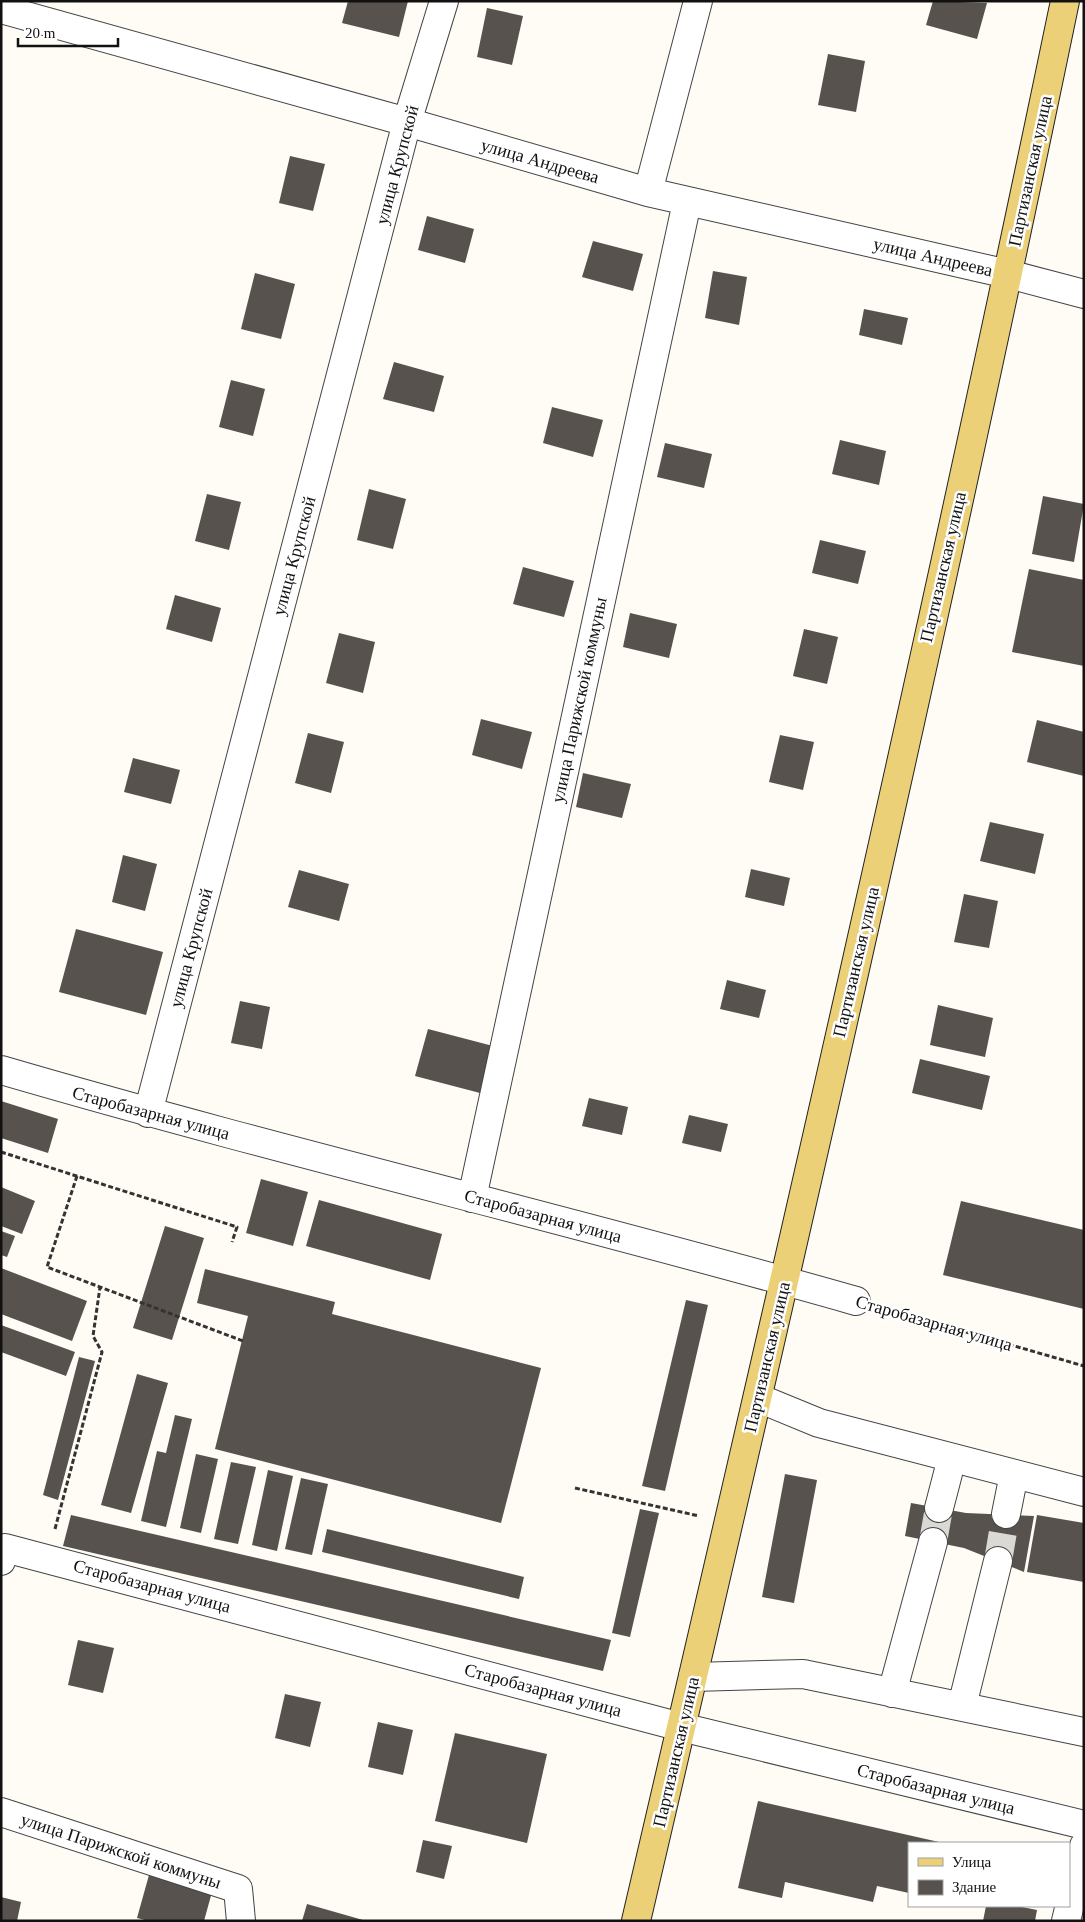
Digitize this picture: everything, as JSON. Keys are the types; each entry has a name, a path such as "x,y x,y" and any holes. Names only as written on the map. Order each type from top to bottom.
{"main road":[{"name":"Партизанская улица","path":"636,1921 785,1281 1008,274 1065,1"}],"street":[{"name":"улица Крупской","path":"148,1113 407,122 444,1"},
{"path":"648,192 698,1"},
{"name":"улица Андреева","path":"1,9 407,122 648,192 1008,274 1084,294"},
{"name":"улица Парижской коммуны","path":"472,1198 687,202"},
{"name":"Старобазарная улица","path":"1,1070 148,1113 856,1301"},
{"path":"758,1398 819,1423 1084,1492"},
{"path":"939,1508 952,1458"},
{"path":"1006,1514 1014,1474"},
{"path":"892,1693 933,1542"},
{"name":"Старобазарная улица","path":"3,1554 47,1558 682,1727 1084,1825"},
{"path":"962,1706 998,1561"},
{"path":"693,1677 803,1674 1084,1732"},
{"name":"улица Парижской коммуны","path":"1,1812 238,1889 241,1921"},
{"path":"1070,1904 1084,1846"},
{"path":"1066,1921 1069,1907"}],"path":[{"path":"1,1152 237,1227 232,1242"},
{"path":"77,1176 47,1267 242,1341"},
{"path":"47,1558 102,1352 92,1336 100,1287"},
{"name":"Старобазарная улица","path":"856,1301 1084,1366"},
{"path":"575,1488 729,1522"}],"building":[{"path":"348,1 408,1 399,37 342,23"},
{"path":"933,1 987,3 977,39 926,25"},
{"path":"487,8 523,16 512,65 477,57"},
{"path":"828,54 865,61 856,112 818,105"},
{"path":"290,156 325,164 313,211 279,203"},
{"path":"427,216 474,229 465,263 418,250"},
{"path":"593,241 643,254 633,291 582,277"},
{"path":"713,271 747,277 739,325 705,318"},
{"path":"255,273 295,284 281,339 241,329"},
{"path":"864,309 908,318 902,345 859,335"},
{"path":"394,362 444,376 434,412 383,399"},
{"path":"231,380 265,389 253,436 219,427"},
{"path":"552,407 603,420 593,457 543,443"},
{"path":"840,440 886,451 879,485 832,474"},
{"path":"665,443 712,454 704,488 657,477"},
{"path":"369,489 406,499 393,549 357,540"},
{"path":"207,494 241,502 229,550 195,541"},
{"path":"1043,496 1084,504 1074,562 1032,554"},
{"path":"820,540 866,551 858,584 812,573"},
{"path":"523,567 574,581 564,617 513,604"},
{"path":"1029,569 1084,580 1084,666 1012,652"},
{"path":"175,595 221,608 212,642 166,629"},
{"path":"630,613 677,624 669,658 623,647"},
{"path":"804,629 838,637 827,684 793,676"},
{"path":"339,633 375,642 363,693 326,683"},
{"path":"481,719 532,732 522,769 472,755"},
{"path":"1037,720 1084,732 1084,776 1027,762"},
{"path":"308,733 344,742 331,793 295,783"},
{"path":"780,735 814,742 803,790 769,782"},
{"path":"133,758 180,770 171,804 124,792"},
{"path":"583,773 631,784 622,818 576,807"},
{"path":"990,822 1044,834 1035,874 980,861"},
{"path":"123,855 157,864 145,911 112,902"},
{"path":"751,869 790,878 784,906 745,897"},
{"path":"299,870 349,884 339,921 288,907"},
{"path":"964,894 998,901 989,948 954,942"},
{"path":"76,929 163,952 146,1015 59,992"},
{"path":"727,980 766,990 759,1018 720,1009"},
{"path":"240,1001 270,1007 262,1049 231,1043"},
{"path":"938,1005 993,1018 985,1057 930,1045"},
{"path":"428,1029 493,1046 480,1093 415,1076"},
{"path":"920,1059 990,1076 982,1110 912,1093"},
{"path":"589,1098 628,1107 622,1135 582,1126"},
{"path":"1,1101 58,1119 48,1153 1,1138"},
{"path":"689,1115 728,1124 721,1152 682,1143"},
{"path":"261,1179 308,1192 293,1246 246,1233"},
{"path":"1,1187 35,1201 22,1234 1,1226"},
{"path":"319,1200 442,1234 430,1280 306,1246"},
{"path":"961,1201 1084,1230 1084,1309 943,1275"},
{"path":"165,1226 204,1238 172,1340 133,1328"},
{"path":"1,1231 15,1236 7,1257 1,1255"},
{"path":"1,1268 87,1301 72,1341 1,1314"},
{"path":"205,1269 335,1302 332,1314 541,1368 501,1523 215,1449 248,1316 197,1303"},
{"path":"686,1300 708,1305 665,1491 642,1486"},
{"path":"1,1325 75,1352 66,1376 1,1352"},
{"path":"79,1357 95,1361 58,1500 43,1495"},
{"path":"137,1374 168,1383 131,1513 101,1505"},
{"path":"175,1415 192,1419 166,1527 141,1521 157,1451 166,1453"},
{"path":"196,1454 218,1459 201,1533 180,1528"},
{"path":"231,1462 256,1467 238,1544 214,1539"},
{"path":"268,1470 293,1476 277,1551 252,1545"},
{"path":"785,1474 817,1480 794,1603 762,1597"},
{"path":"301,1478 328,1484 312,1555 285,1549"},
{"path":"911,1503 966,1513 1034,1516 1024,1572 964,1548 905,1536"},
{"path":"640,1509 659,1513 630,1637 612,1633"},
{"path":"71,1515 611,1640 603,1671 63,1546"},
{"path":"1037,1515 1084,1523 1084,1582 1027,1572"},
{"path":"327,1529 524,1577 519,1599 322,1552"},
{"path":"78,1640 114,1648 103,1693 68,1685"},
{"path":"285,1694 321,1702 310,1747 275,1738"},
{"path":"378,1722 413,1730 403,1775 368,1767"},
{"path":"455,1733 547,1754 527,1843 435,1821"},
{"path":"758,1801 939,1842 908,1842 908,1893 877,1886 873,1902 785,1882 782,1898 738,1888"},
{"path":"423,1840 452,1846 444,1879 416,1872"},
{"path":"149,1875 212,1892 204,1921 149,1921 137,1918"},
{"path":"1,1897 21,1902 17,1921 1,1921"},
{"path":"307,1904 363,1920 302,1921"},
{"path":"986,1907 1022,1907 1037,1910 1035,1921 983,1921"}],"tunnel":[{"path":"933,1542 939,1508"},
{"path":"998,1561 1006,1514"}]}
